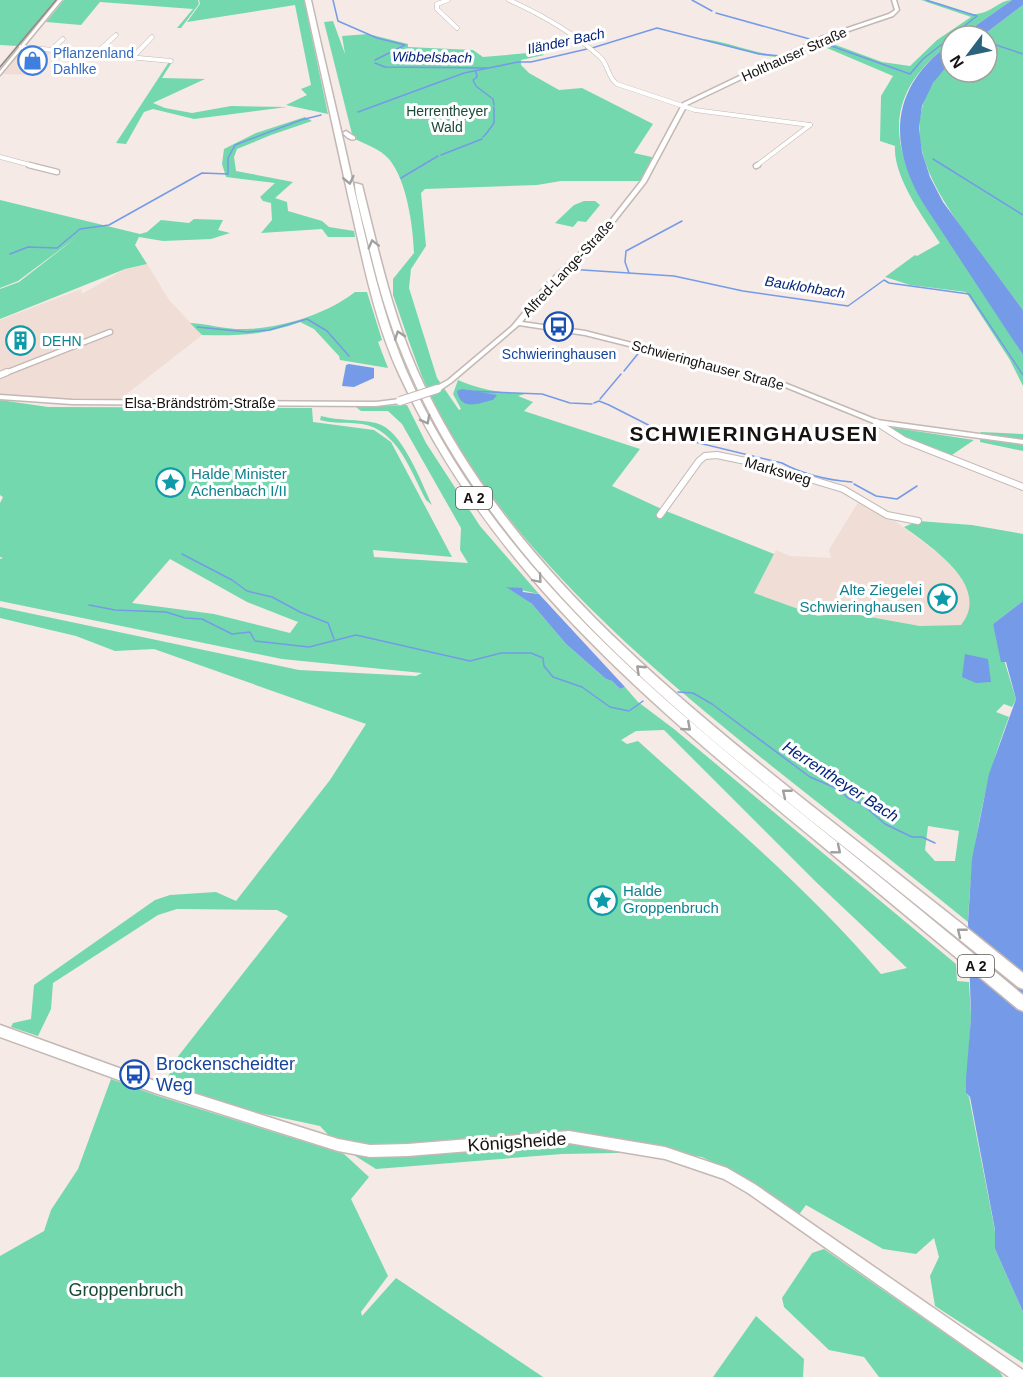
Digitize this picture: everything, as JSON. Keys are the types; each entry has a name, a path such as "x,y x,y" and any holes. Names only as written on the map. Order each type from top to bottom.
{"highway":[{"name":"A 2","path":"308,0 361,236 384,321 411,391 437,441 462,480 535,576 623,669 688,728 1023,1004"},
{"name":"A 2","path":"314,0 349,135 387,301 412,369 447,437 492,505 544,570 609,639 684,708 1023,982"},
{"path":"387,301 390,292 389,280"}],"street":[{"path":"0,74 60,0"},
{"path":"436,0 441,2"},
{"path":"448,0 437,4 438,12 457,28"},
{"path":"509,0 590,49 605,62 613,82 682,107 715,114 810,125 756,166"},
{"name":"Holthauser Straße","path":"682,107 823,38 891,15 897,10 894,0"},
{"path":"95,54 116,35"},
{"path":"133,57 152,37"},
{"path":"52,50 63,39"},
{"path":"21,47 171,61"},
{"name":"Alfred-Lange-Straße","path":"400,401 437,389 450,381 517,323 551,282 597,240 644,181 682,107"},
{"path":"0,157 57,172"},
{"name":"Schwieringhauser Straße","path":"517,323 585,333 775,381 876,422 904,440 1023,487"},
{"path":"0,375 110,332"},
{"name":"Elsa-Brändström-Straße","path":"0,397 105,402 376,404 400,401"},
{"path":"876,422 1023,442"},
{"name":"Marksweg","path":"660,515 699,461 705,456 717,454 760,464 843,489 887,514 918,521"},
{"name":"Königsheide","path":"0,1031 155,1087 338,1145 369,1151 569,1137 665,1153 703,1164 728,1174 752,1189 1021,1377"}],"shaded area":[{"path":"23,48 52,50 32,75 2,74"},
{"path":"147,264 169,300 202,335 119,400 45,400 0,395 0,320 81,289 82,294 125,269"},
{"path":"860,499 887,515 943,557 957,572 969,589 970,606 968,616 962,625 920,626 842,612 818,616 754,593 776,550 790,556 831,558 829,550"}],"green space":[{"path":"0,0 55,0 17,46 0,45"},
{"path":"64,0 198,0 199,4 181,28 177,28 193,9 100,2 81,25 46,22"},
{"path":"199,0 304,0 328,114 286,105 307,95 301,89 311,85 295,5 187,22 200,4"},
{"path":"921,0 977,14 1012,0 978,24 961,24 971,17"},
{"path":"1023,5 1023,310 942,197 930,175 922,152 919,129 922,106 939,76 939,84 999,84 998,24"},
{"name":"Herrentheyer Wald","path":"333,21 345,54 342,36 368,34 408,44 408,47 473,50 483,57 540,52 544,55 521,60 521,65 529,73 559,90 582,88 653,124 634,153 656,158 644,181 561,181 537,185 425,189 421,193 426,246 411,269 409,288 437,378 459,410 461,409 453,394 458,380 493,391 528,393 518,396 533,402 524,411 640,449 612,486 666,511 774,554 754,593 818,616 842,612 920,626 961,625 969,610 969,596 964,582 929,545 904,527 918,521 972,525 1023,534 1023,601 993,624 1016,699 1012,707 1004,704 996,712 1009,717 992,767 980,818 972,869 968,922 764,760 644,659 612,630 551,567 495,500 447,427 427,388 409,342 393,295 393,279 414,253 405,191 389,159 353,138 324,22","holes":["928,826 959,831 955,861 935,861 925,850"]},
{"path":"700,39 781,56 796,54 816,42 825,41 882,62 910,66 939,39 939,54 921,70 905,98 899,125 903,154 913,182 929,210 1023,355 1023,386 1010,360 966,292 910,285 885,277 915,255 940,243 904,184 899,171 895,146 880,141 881,96 893,76 820,45 765,70 762,69 785,58 761,55"},
{"path":"169,62 172,62 162,78 205,79 153,103 165,108 192,113 231,106 287,107 194,119 153,109 144,112 126,144 116,143"},
{"path":"305,117 312,121 237,149 234,157 236,171 293,182 275,198 287,202 288,211 322,221 329,227 354,231 355,237 328,237 322,229 261,233 272,220 271,203 263,201 260,197 275,183 226,177 222,164 224,149 256,133"},
{"path":"0,200 140,234 147,232 161,220 189,223 194,219 223,220 218,230 230,233 211,239 163,241 139,237 135,245 147,264 125,269 0,319 0,289 19,282 77,237 18,281 0,288"},
{"path":"584,201 595,201 600,205 586,222 578,221 573,227 555,223 574,205"},
{"path":"355,292 367,292 382,340 378,342 388,368 340,360 339,356 314,329 300,322 252,334 228,335 202,335 190,323 239,329 274,326 318,313"},
{"path":"0,400 48,407 312,408 313,422 374,430 391,442 452,557 373,550 374,557 468,563 460,550 461,528 402,424 388,411 361,411 356,407 407,405 426,443 480,526 539,594 507,587 532,604 566,644 606,679 612,681 620,689 625,687 638,702 674,729 956,964 957,981 969,982 971,1017 966,1093 969,1097 995,1231 995,1249 1023,1312 1023,1363 935,1306 930,1276 939,1257 934,1238 916,1254 883,1249 806,1205 798,1216 755,1183 702,1157 668,1152 562,1154 376,1169 338,1145 320,1126 255,1112 165,1084 176,1059 288,916 277,910 177,909 158,915 53,983 51,1009 38,1036 11,1027 13,1023 31,1019 34,985 155,900 170,895 216,892 236,901 330,780 366,724 154,649 115,651 76,636 0,618 0,607 299,670 416,676 422,673 282,659 0,601 0,559 3,558 0,557 0,503 3,497 0,495","holes":["170,559 247,602 298,622 290,633 214,614 132,603","664,730 816,882 907,968 881,974 824,912 732,825 638,741 627,744 621,740 636,731"]},
{"path":"321,416 376,423 385,427 394,435 410,458 432,505 426,500 402,454 385,434 362,424 320,420"},
{"path":"889,427 974,440 949,457 904,440"},
{"path":"981,432 1023,434 1023,451 980,442"},
{"name":"Groppenbruch","path":"111,1079 344,1154 369,1177 351,1199 388,1276 361,1312 362,1316 396,1278 543,1377 0,1377 0,1256 44,1231 51,1210 78,1169"},
{"path":"824,1249 999,1371 1003,1377 879,1377 864,1357 829,1350 784,1307 782,1298 812,1253"},
{"path":"756,1316 804,1359 803,1377 713,1377"}],"water":[{"path":"1012,0 1023,0 1023,5 998,24 978,24"},
{"path":"939,53 939,76 922,106 919,128 922,152 930,177 943,202 1023,310 1023,355 923,203 911,180 904,158 900,137 901,116 906,96 916,78"},
{"path":"346,365 374,368 374,378 354,387 342,386"},
{"path":"462,389 497,395 493,400 466,404 459,398 457,391"},
{"path":"506,587 522,588 523,592 539,594 625,687 620,689 612,681 606,679 566,644 532,604"},
{"path":"1023,601 1023,1312 995,1249 995,1230 970,1097 966,1093 966,1079 971,1017 968,922 972,859 989,774 1016,699 1006,662 1001,662 993,624"},
{"path":"965,654 988,659 991,682 976,683 962,677"}],"waterway":[{"name":"Wibbelsbach","path":"333,0 338,21 377,38 405,45 375,60"},
{"path":"692,0 712,11"},
{"path":"926,0 977,16 967,24"},
{"path":"716,13 813,40"},
{"name":"Iländer Bach","path":"592,48 657,28 759,54 781,56"},
{"name":"Iländer Bach","path":"823,43 910,74 923,59 939,46"},
{"name":"Iländer Bach","path":"792,56 817,45"},
{"path":"999,46 1023,54"},
{"name":"Iländer Bach","path":"358,112 464,73 518,62 531,62 587,49"},
{"name":"Wibbelsbach","path":"375,63 385,67 487,68"},
{"path":"476,72 477,77 473,80 476,86"},
{"path":"477,87 493,99 494,105"},
{"path":"483,137 494,123 494,107"},
{"name":"Iländer Bach","path":"10,254 28,247 57,248 80,229 109,225 202,173 228,174 228,158 235,145 301,120 321,115"},
{"path":"441,155 482,139"},
{"path":"401,178 438,156"},
{"path":"933,159 1023,215"},
{"path":"629,273 625,262 626,251 682,221"},
{"name":"Bauklohbach","path":"568,269 674,276 743,291 848,306 884,280 889,283 969,294 1023,375"},
{"path":"197,327 247,332 269,330 307,319 327,331 349,356"},
{"path":"624,371 641,350"},
{"path":"600,399 621,374"},
{"path":"467,391 542,394 570,403 592,404"},
{"path":"594,403 599,401 609,405 670,436 782,463 816,476 852,482"},
{"path":"854,484 876,496 897,499 917,486"},
{"path":"182,554 232,580 247,591 272,597 300,612 328,623 334,639"},
{"name":"Herrentheyer Bach","path":"89,605 115,610 166,612 185,618 202,619 232,634 250,632 255,641 309,647 356,635 470,661 501,653 531,653 543,658 544,666 553,677 582,687 610,707 629,711 643,701"},
{"name":"Herrentheyer Bach","path":"678,692 693,693 712,704 810,777 838,789 848,798 862,804 885,824 912,837 922,837 935,843"}],"tram line":[{"path":"0,67 56,0"}],"place":[{"name":"Pflanzenland Dahlke","path":"32,61"},
{"name":"Schwieringhausen","path":"559,327"},
{"name":"DEHN","path":"21,341"},
{"name":"Halde Minister Achenbach I/II","path":"170,483"},
{"name":"Alte Ziegelei Schwieringhausen","path":"943,599"},
{"name":"Halde Groppenbruch","path":"602,900"},
{"name":"Brockenscheidter Weg","path":"135,1074"}],"district":[{"name":"SCHWIERINGHAUSEN","path":"754,434"}]}
